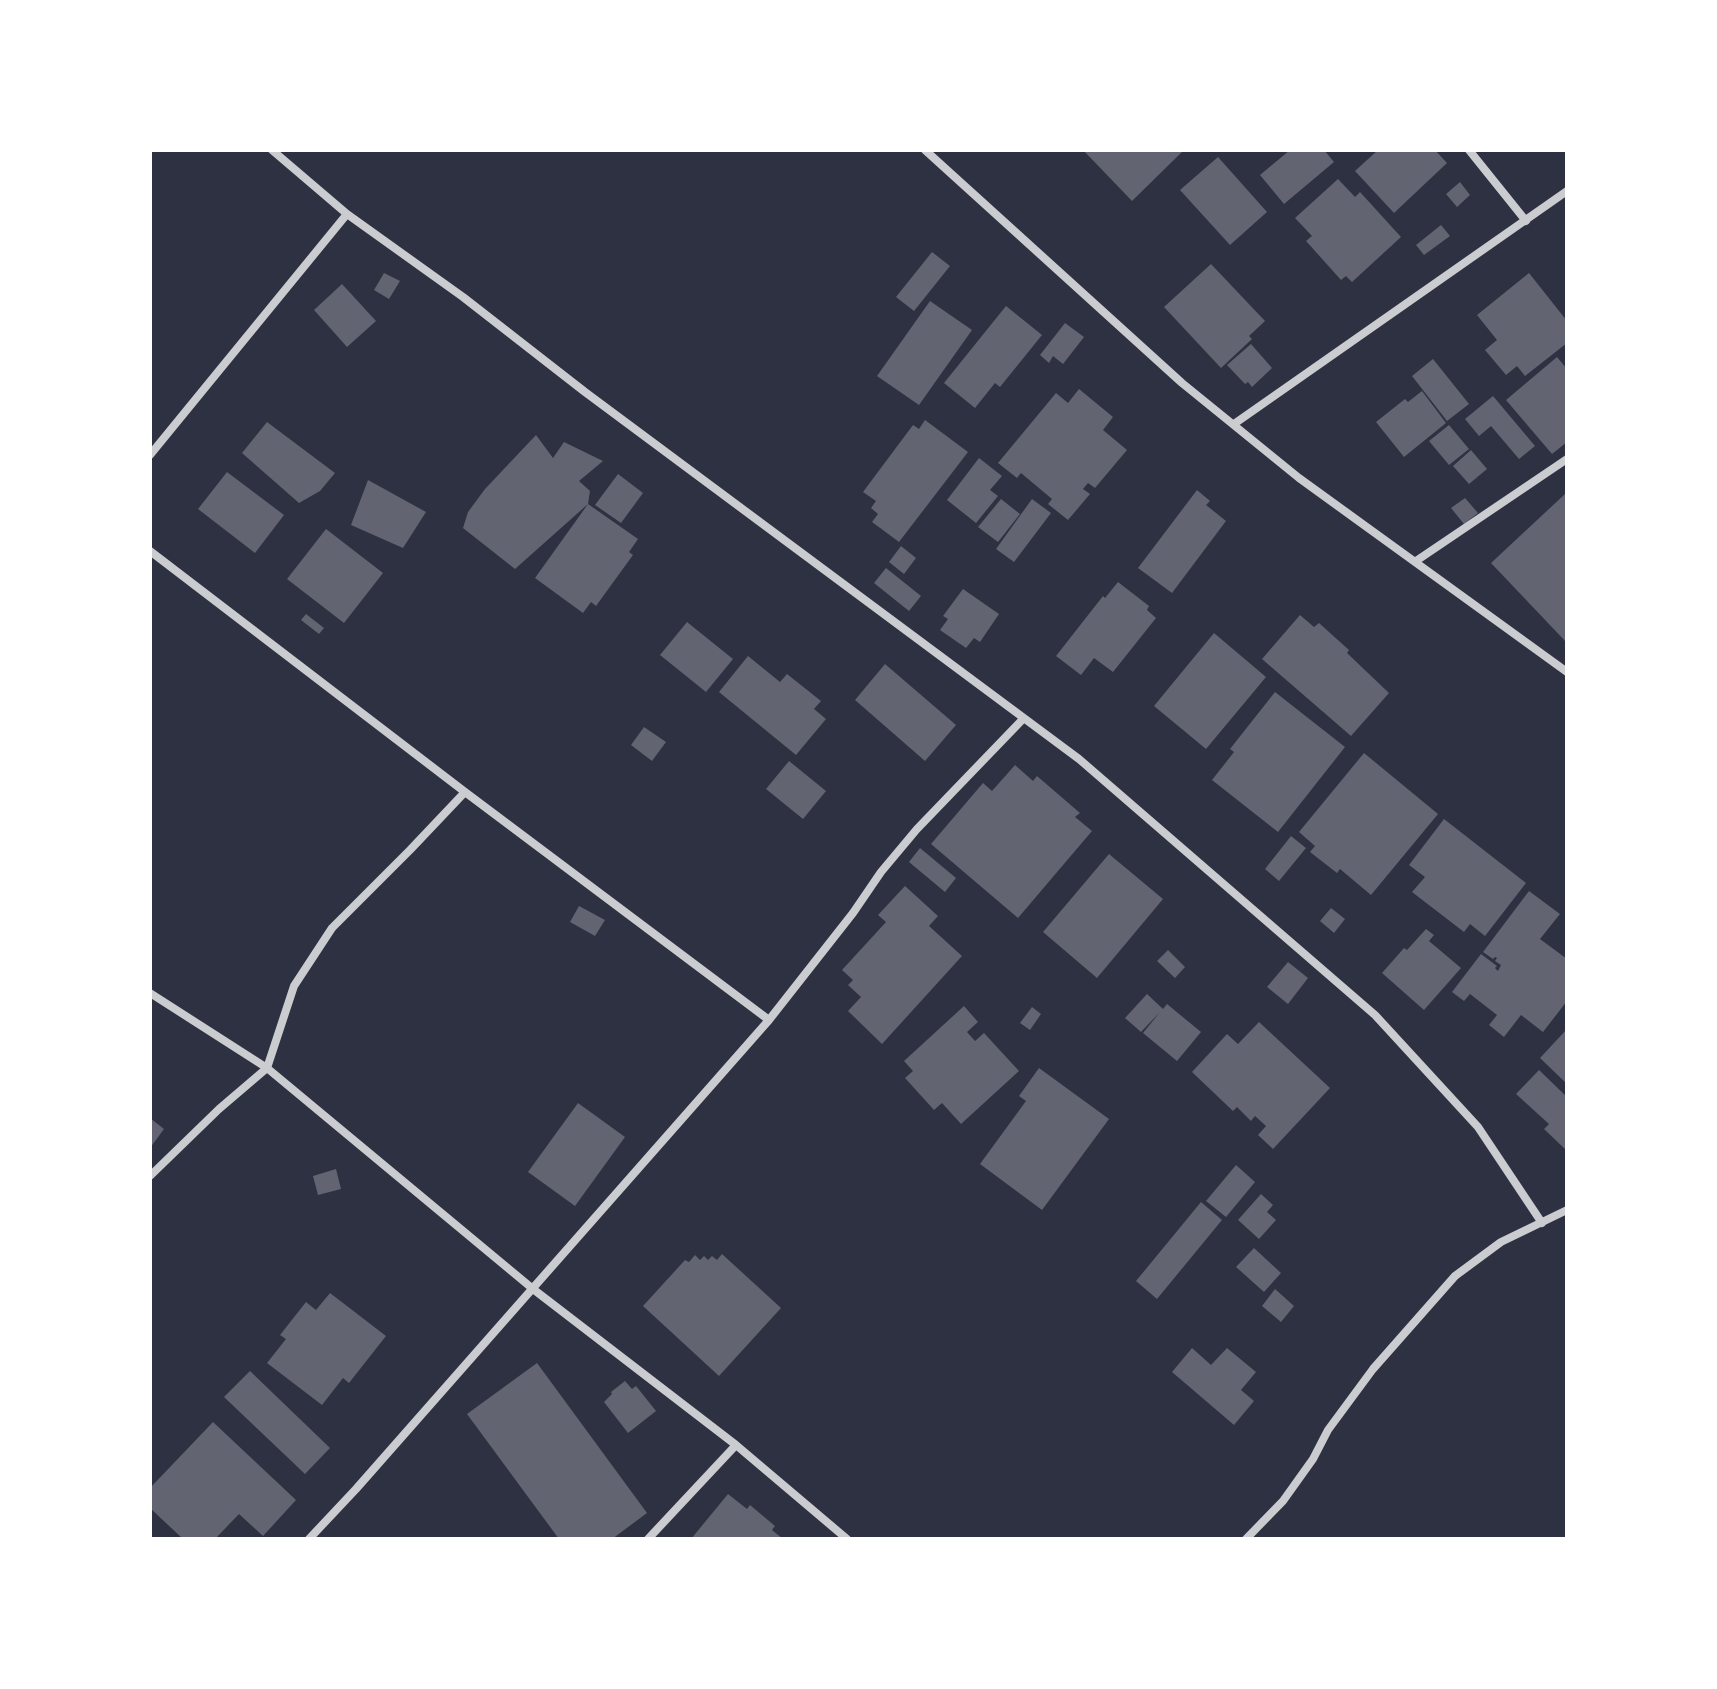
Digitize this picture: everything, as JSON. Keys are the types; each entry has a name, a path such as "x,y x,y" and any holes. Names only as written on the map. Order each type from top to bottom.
{"street":[{"path":"272,150 347,214 463,297 585,392 1079,759 1375,1015 1478,1127 1542,1223"},
{"path":"925,150 1182,383 1299,478 1567,672"},
{"path":"1469,150 1526,221"},
{"path":"1234,424 1567,191"},
{"path":"150,455 347,214"},
{"path":"1416,561 1567,459"},
{"path":"150,551 769,1020"},
{"path":"309,1539 769,1020 917,829 1023,719"},
{"path":"150,1176 219,1109 267,1068 294,986 332,928 465,792"},
{"path":"150,993 267,1068 533,1289 736,1445 847,1539"},
{"path":"1246,1539 1283,1501 1313,1459 1328,1430 1373,1369 1455,1276 1501,1242 1567,1210"},
{"path":"648,1539 736,1445"}],"building":[{"path":"1083,150 1184,150 1132,201"},
{"path":"1290,150 1324,150 1334,162 1284,204 1260,175"},
{"path":"1378,150 1435,150 1447,163 1394,213 1355,171"},
{"path":"1218,157 1267,212 1230,245 1180,190"},
{"path":"1338,179 1355,197 1360,192 1401,237 1352,282 1346,276 1341,280 1306,241 1312,236 1295,218"},
{"path":"1460,182 1470,195 1457,207 1446,194"},
{"path":"1441,225 1450,236 1424,255 1416,245"},
{"path":"932,252 950,266 914,311 896,297"},
{"path":"1211,264 1265,321 1249,336 1252,339 1221,368 1164,307"},
{"path":"384,273 400,281 389,299 374,290"},
{"path":"1529,273 1567,321 1567,343 1525,376 1517,366 1506,375 1485,350 1497,340 1477,315"},
{"path":"342,284 376,321 347,347 314,310"},
{"path":"930,301 972,330 919,405 877,376"},
{"path":"1006,306 1042,335 1000,387 995,383 975,408 944,383"},
{"path":"1065,323 1084,337 1063,364 1053,356 1049,363 1040,355"},
{"path":"1251,344 1272,368 1252,387 1227,365"},
{"path":"1557,357 1567,369 1567,442 1552,454 1506,400"},
{"path":"1433,359 1469,404 1447,421 1412,376"},
{"path":"1079,389 1113,417 1103,430 1127,450 1095,488 1088,483 1083,489 1090,494 1068,520 1048,504 1052,499 1021,473 1017,478 998,463 1056,393 1068,403"},
{"path":"1422,391 1446,423 1404,457 1376,422 1405,399 1408,402"},
{"path":"1493,396 1535,446 1519,459 1491,426 1479,436 1465,419"},
{"path":"925,420 968,452 899,542 872,522 878,514 871,508 876,501 863,492 913,425 919,429"},
{"path":"267,422 335,473 320,491 299,503 242,453"},
{"path":"1449,425 1469,449 1449,465 1429,441"},
{"path":"536,435 553,458 564,442 603,461 579,481 590,491 588,504 515,569 463,528 468,512 485,489"},
{"path":"1471,450 1487,469 1469,484 1453,466"},
{"path":"979,458 1002,476 990,490 998,496 976,523 947,500"},
{"path":"227,472 284,515 255,553 198,509"},
{"path":"618,474 643,493 621,523 595,505"},
{"path":"368,480 426,512 403,548 351,525"},
{"path":"1197,490 1210,501 1206,505 1226,521 1172,593 1138,568"},
{"path":"1567,495 1567,643 1491,563"},
{"path":"1465,498 1478,513 1464,524 1451,508"},
{"path":"1001,499 1020,514 998,542 978,527"},
{"path":"1032,499 1051,513 1014,562 996,549"},
{"path":"588,504 638,539 629,552 633,555 596,606 591,602 583,613 535,578"},
{"path":"326,529 383,573 344,623 287,579"},
{"path":"901,546 916,558 904,574 889,562"},
{"path":"886,568 921,596 909,611 874,583"},
{"path":"1118,582 1149,606 1147,610 1156,618 1113,672 1094,658 1081,675 1056,656 1103,596 1105,598"},
{"path":"963,589 999,614 980,642 974,638 966,648 940,630 948,619 943,616"},
{"path":"306,614 324,628 319,634 301,620"},
{"path":"1300,615 1314,627 1319,623 1389,693 1351,736 1262,659"},
{"path":"687,622 733,659 706,692 660,655"},
{"path":"1214,633 1266,677 1206,749 1154,706"},
{"path":"748,656 780,682 787,674 821,701 814,709 826,719 796,755 719,692"},
{"path":"885,664 956,725 925,761 855,700"},
{"path":"1275,692 1345,747 1278,832 1212,780 1234,752 1230,749"},
{"path":"644,727 666,742 652,761 631,745"},
{"path":"1364,753 1438,814 1371,895 1340,869 1337,873 1310,852 1315,846 1299,832"},
{"path":"789,761 826,791 803,819 766,789"},
{"path":"1015,765 1033,781 1037,776 1080,813 1075,817 1092,831 1018,918 931,844 983,783 992,791"},
{"path":"1444,819 1526,883 1485,936 1470,924 1464,932 1412,892 1425,877 1409,865"},
{"path":"1291,836 1306,848 1279,881 1265,869"},
{"path":"920,848 956,878 945,892 909,862"},
{"path":"1109,854 1163,899 1097,978 1043,932"},
{"path":"905,886 938,916 929,926 962,956 882,1044 848,1011 861,997 848,985 853,980 842,970 886,922 878,915"},
{"path":"1529,891 1560,914 1540,939 1567,959 1567,1001 1543,1032 1521,1015 1504,1037 1489,1025 1497,1015 1470,994 1464,1001 1452,992 1481,954 1497,966 1498,971 1501,965 1495,961 1497,958 1493,959 1483,952"},
{"path":"579,906 605,920 595,936 570,922"},
{"path":"1331,908 1345,919 1334,933 1320,921"},
{"path":"1426,929 1434,935 1429,941 1461,968 1424,1010 1382,973"},
{"path":"1168,950 1185,967 1175,978 1157,961"},
{"path":"1288,962 1308,978 1288,1004 1267,987"},
{"path":"1147,994 1163,1009 1167,1004 1201,1032 1177,1061 1143,1033 1160,1012 1141,1032 1125,1018"},
{"path":"964,1006 978,1022 967,1032 975,1041 984,1033 1019,1071 961,1124 942,1103 934,1110 905,1078 913,1071 904,1061"},
{"path":"1032,1007 1041,1014 1030,1030 1020,1023"},
{"path":"1259,1022 1330,1088 1273,1149 1258,1135 1266,1126 1255,1116 1251,1121 1237,1107 1233,1111 1192,1072 1227,1034 1238,1044"},
{"path":"1567,1029 1567,1084 1540,1058"},
{"path":"1039,1068 1109,1119 1042,1210 980,1164 1026,1101 1019,1096"},
{"path":"1539,1070 1567,1097 1567,1151 1544,1129 1549,1124 1516,1094"},
{"path":"578,1103 625,1137 575,1206 528,1172"},
{"path":"150,1118 164,1129 150,1148"},
{"path":"1236,1165 1255,1182 1226,1217 1206,1201"},
{"path":"336,1169 341,1189 318,1195 313,1176"},
{"path":"1261,1194 1273,1205 1267,1212 1276,1220 1259,1239 1238,1220"},
{"path":"1201,1202 1222,1220 1157,1299 1136,1281"},
{"path":"1254,1248 1281,1273 1264,1292 1236,1267"},
{"path":"722,1254 781,1308 719,1376 643,1306 685,1260 689,1262 695,1255 700,1260 704,1256 708,1260 712,1256 717,1260"},
{"path":"1275,1289 1294,1306 1281,1322 1262,1306"},
{"path":"330,1293 386,1336 349,1383 343,1378 322,1405 267,1363 286,1339 280,1335 306,1302 316,1310"},
{"path":"1192,1348 1211,1365 1227,1348 1256,1372 1241,1390 1254,1401 1234,1425 1172,1372"},
{"path":"537,1363 647,1513 612,1539 559,1539 467,1414"},
{"path":"250,1371 330,1448 305,1474 224,1397"},
{"path":"625,1381 632,1389 636,1386 656,1411 628,1433 604,1402"},
{"path":"213,1422 296,1500 263,1536 239,1514 215,1539 183,1539 150,1508 150,1488"},
{"path":"728,1494 747,1509 750,1505 775,1526 772,1530 783,1539 691,1539"}]}
